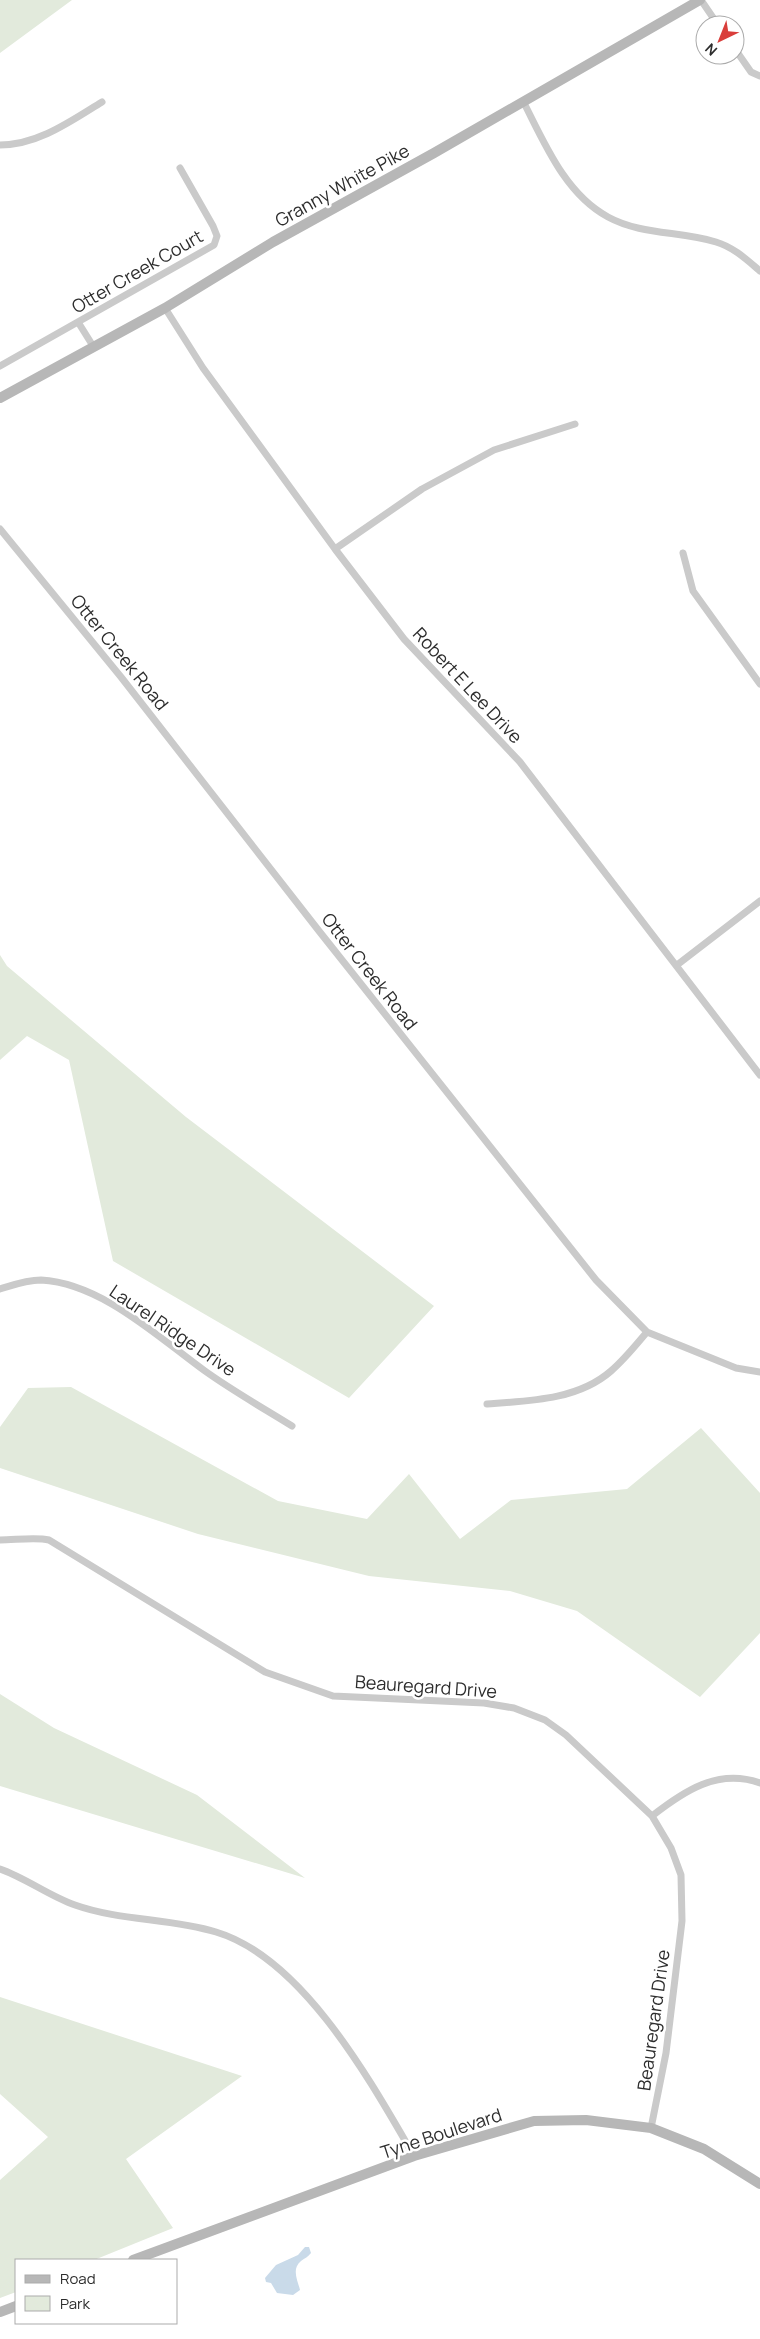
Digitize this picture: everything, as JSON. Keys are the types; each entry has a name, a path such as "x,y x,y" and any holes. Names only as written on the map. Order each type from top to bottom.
{"main road":[{"name":"Granny White Pike","path":"0,398 165,308 273,242 700,0"},
{"name":"Tyne Boulevard","path":"136,2259 414,2156 534,2121 586,2120 651,2128 704,2150 760,2184"},
{"path":"0,2312 15,2306"}],"street":[{"path":"700,0 711,15"},
{"path":"745,63 751,72 760,76"},
{"path":"523,101 568,182 595,209 619,222 638,228 716,242 738,252 760,271"},
{"path":"0,145 18,144 39,137 102,102"},
{"name":"Otter Creek Court","path":"0,366 214,245 216,240 215,231 180,168"},
{"name":"Robert E Lee Drive","path":"165,308 196,358 335,549 404,639 520,762 760,1075"},
{"path":"78,322 93,346"},
{"path":"335,549 422,489 494,450 575,424"},
{"name":"Otter Creek Road","path":"0,528 140,700 319,931 596,1280 647,1332 736,1368 760,1372"},
{"path":"683,553 693,591 760,684"},
{"path":"677,965 760,901"},
{"name":"Laurel Ridge Drive","path":"0,1289 18,1282 39,1280 62,1283 104,1299 219,1381 292,1426"},
{"path":"487,1404 520,1402 580,1392 611,1372 647,1332"},
{"name":"Beauregard Drive","path":"0,1540 39,1538 49,1540 265,1672 289,1682 333,1696 491,1704 514,1708 545,1720 566,1735 652,1816 671,1848 681,1875 682,1921 666,2053 651,2128"},
{"path":"652,1816 676,1798 701,1783 726,1777 760,1783"},
{"path":"0,1869 74,1905 121,1917 185,1924 217,1932 258,1952 301,1989 363,2068 414,2156"}],"green space":[{"path":"0,0 72,0 0,53"},
{"path":"0,955 7,966 186,1117 434,1306 349,1398 113,1261 69,1060 27,1036 0,1060"},
{"path":"71,1387 278,1501 367,1519 409,1474 460,1539 511,1500 627,1489 701,1428 760,1493 760,1633 700,1697 577,1611 510,1591 369,1576 198,1534 0,1468 0,1427 28,1388"},
{"path":"0,1694 54,1728 197,1795 305,1878 0,1786"},
{"path":"0,1997 242,2076 126,2159 173,2228 96,2259 15,2259 15,2292 0,2298 0,2180 48,2137 0,2094"}],"water":[{"path":"305,2247 309,2247 311,2253 296,2268 300,2290 293,2295 277,2293 271,2283 266,2282 265,2278 276,2265 298,2255"}]}
